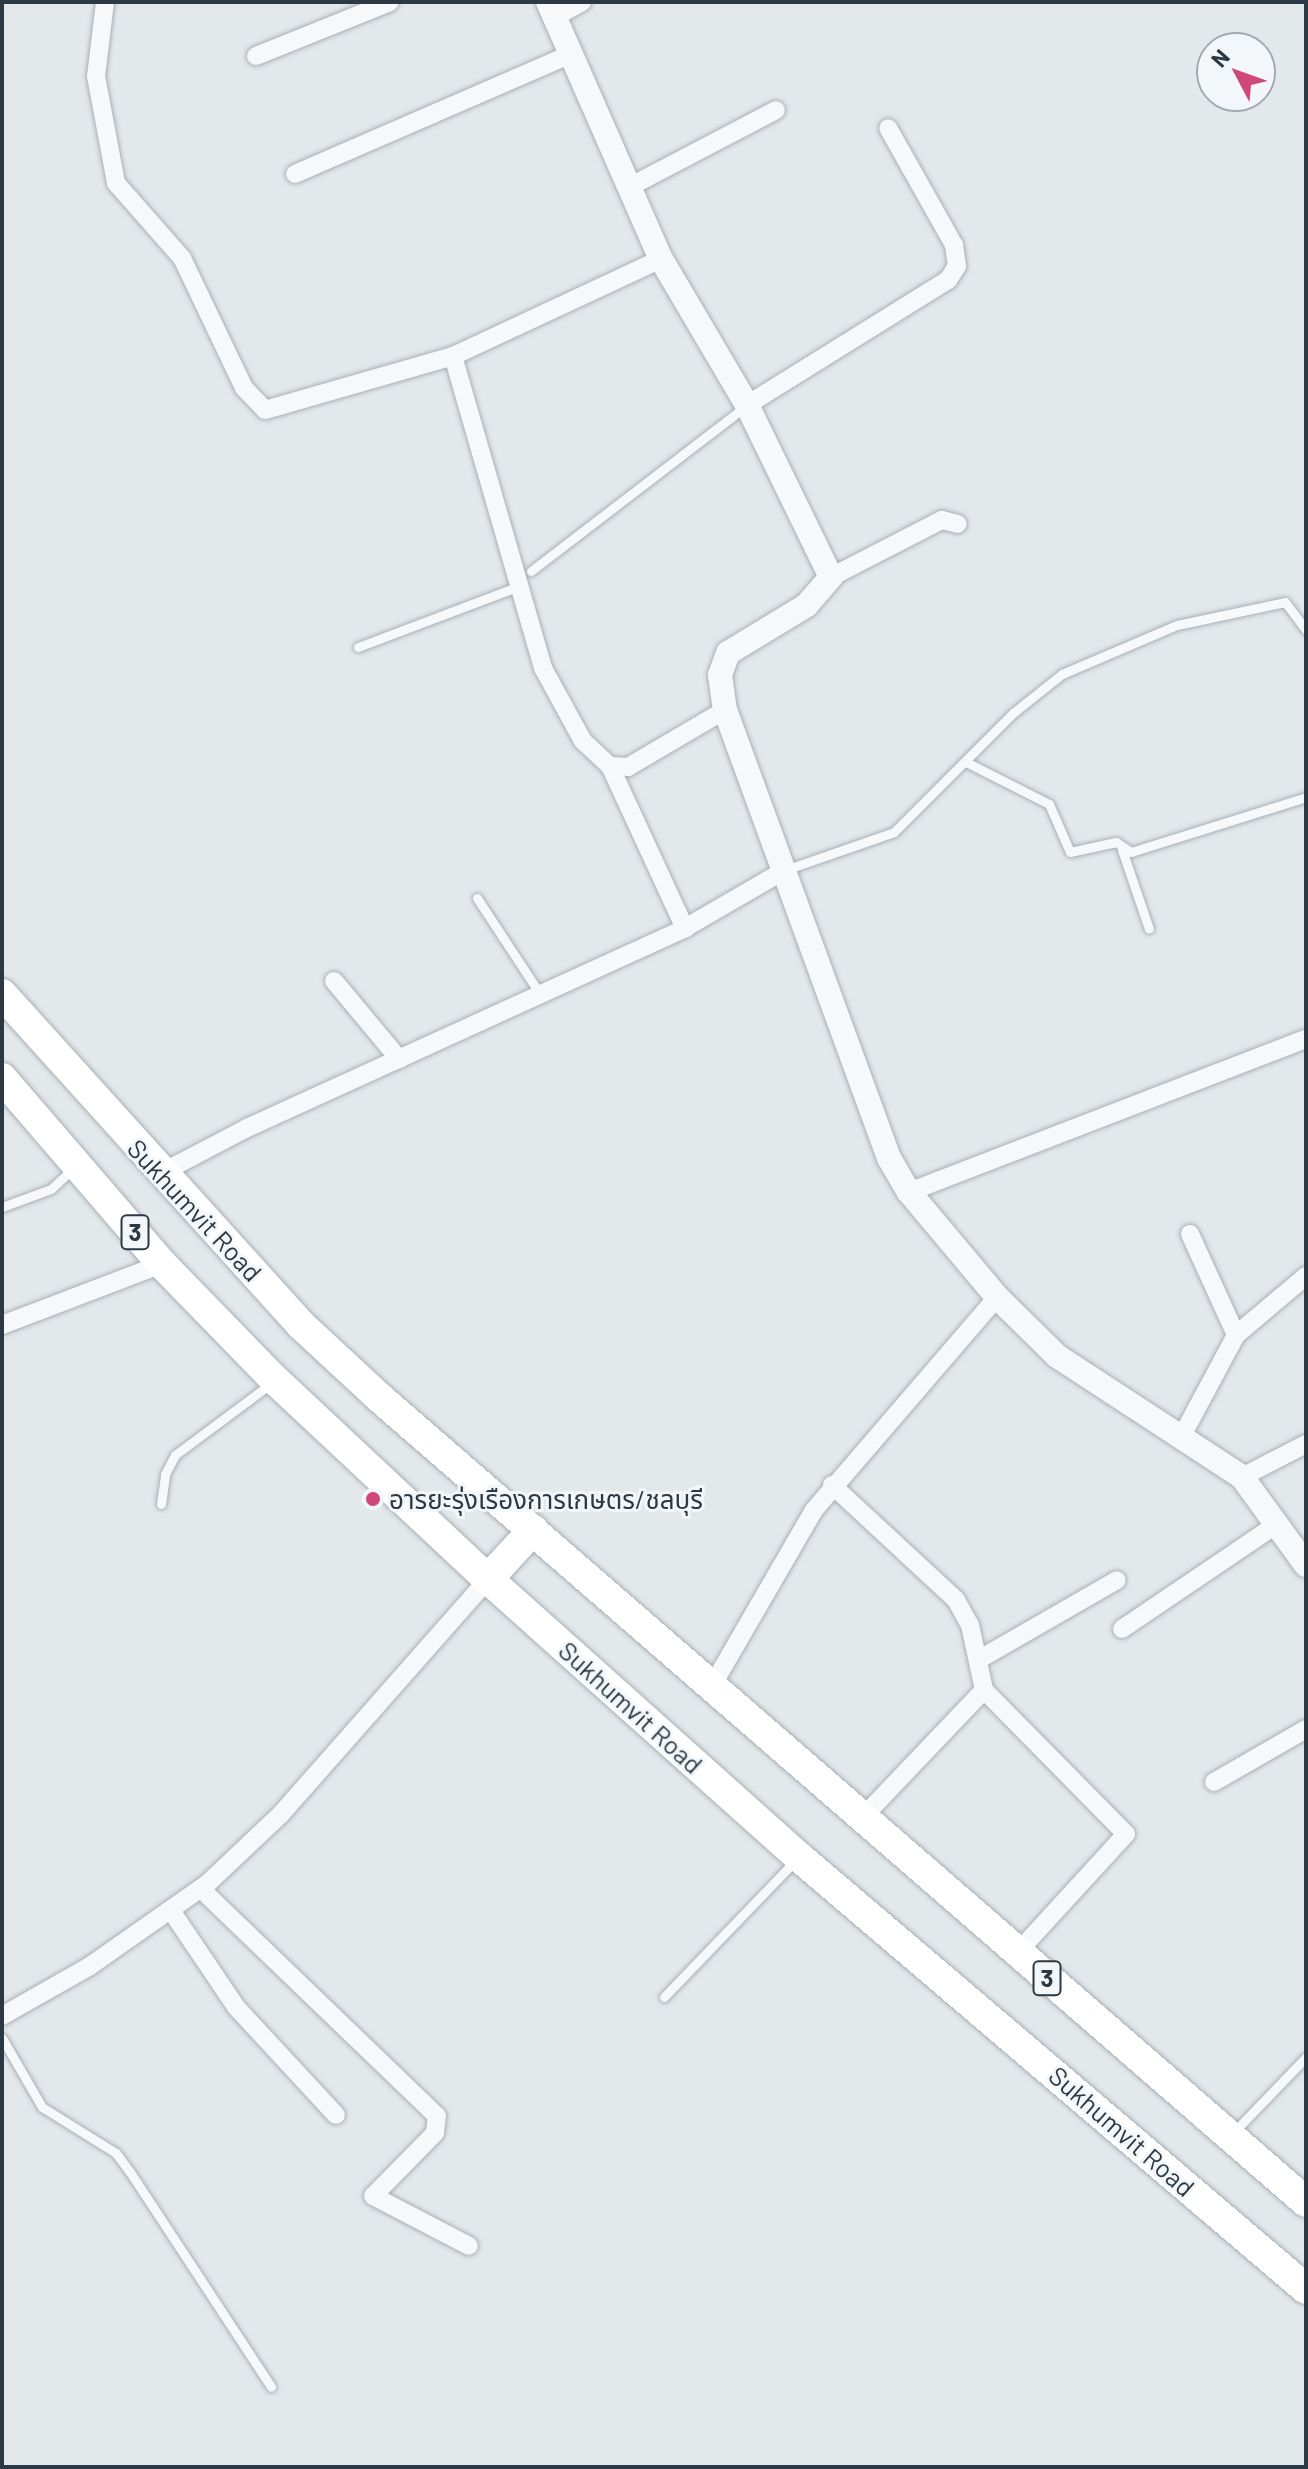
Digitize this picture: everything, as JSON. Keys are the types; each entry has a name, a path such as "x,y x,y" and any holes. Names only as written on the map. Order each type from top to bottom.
{"main road":[{"name":"Sukhumvit Road","path":"2,994 300,1324 1306,2202"},
{"name":"Sukhumvit Road","path":"2,1078 162,1264 275,1380 488,1579 799,1857 1306,2289"},
{"path":"488,1579 533,1530"}],"street":[{"path":"105,2 96,76 116,183 182,258 244,388 265,410 453,356 661,259"},
{"path":"256,56 390,2"},
{"path":"582,2 552,10 627,188 661,259 747,405 831,577"},
{"path":"295,174 571,54"},
{"path":"627,188 776,110"},
{"path":"747,405 948,280 957,266 954,245 888,128"},
{"path":"453,356 517,587 543,668 583,741 610,766 685,928"},
{"path":"958,524 942,520 831,577 807,605 728,653 720,675 725,710 889,1158 909,1192 997,1297 1057,1356 1183,1434 1242,1477 1306,1565"},
{"path":"610,766 628,767 725,710"},
{"path":"161,1173 399,1059 685,928 785,870"},
{"path":"334,981 399,1059"},
{"path":"909,1192 1306,1039"},
{"path":"1190,1234 1236,1335"},
{"path":"2,1325 162,1264"},
{"path":"1183,1434 1236,1335 1306,1276"},
{"path":"712,1686 832,1485 997,1297"},
{"path":"1242,1477 1306,1444"},
{"path":"832,1485 956,1600 970,1625 984,1690 1126,1834 1018,1952"},
{"path":"1122,1629 1277,1524"},
{"path":"2,2016 172,1912 201,1889 281,1814 488,1579"},
{"path":"978,1660 1117,1580"},
{"path":"863,1817 984,1690"},
{"path":"1214,1782 1306,1729"},
{"path":"201,1889 437,2116 435,2133 373,2196 469,2246"},
{"path":"172,1912 246,2019 336,2115"}],"lane":[{"path":"531,571 747,405"},
{"path":"358,647 517,587"},
{"path":"785,870 894,832 1062,674 1177,625 1285,602 1306,630"},
{"path":"966,762 1049,804 1070,852 1116,842 1122,850 1149,929"},
{"path":"1122,850 1131,852 1306,797"},
{"path":"477,898 540,994"},
{"path":"2,1207 51,1189 77,1165"},
{"path":"161,1504 165,1474 175,1455 275,1380"},
{"path":"664,1997 799,1857"},
{"path":"2,2038 42,2107 116,2153 271,2387"},
{"path":"1229,2136 1306,2057"}],"place":[{"name":"อารยะรุ่งเรืองการเกษตร/ชลบุรี","path":"373,1499"}]}
